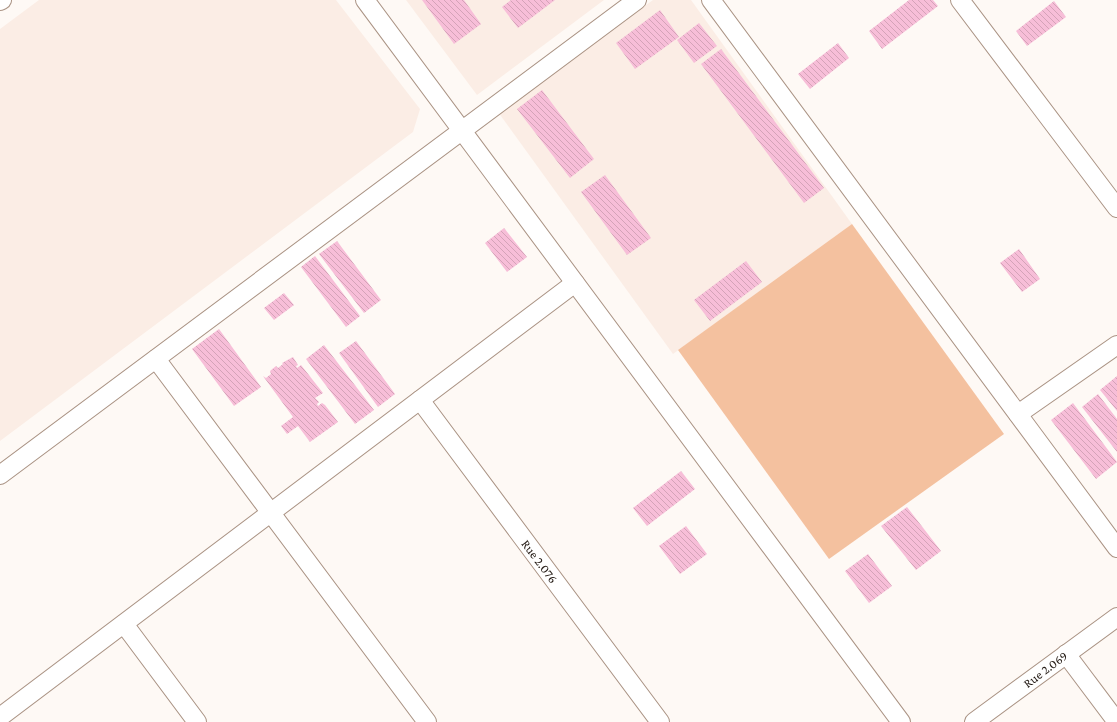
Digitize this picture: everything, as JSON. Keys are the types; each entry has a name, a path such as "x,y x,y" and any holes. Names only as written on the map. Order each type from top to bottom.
{"street":[{"path":"366,0 901,722"},
{"path":"0,475 637,0"},
{"path":"711,0 1117,548"},
{"path":"960,0 1117,208"},
{"path":"0,717 575,283"},
{"path":"1018,414 1117,346"},
{"path":"156,359 427,722"},
{"name":"Rue 2.076","path":"420,400 660,722"},
{"name":"Rue 2.069","path":"974,722 1117,617"},
{"path":"124,624 196,722"},
{"path":"1066,654 1117,722"}],"shaded area":[{"path":"39,0 336,0 420,109 413,132 0,441 0,29"},
{"path":"406,0 604,0 477,95"},
{"path":"653,0 691,0 852,224 673,354 498,112"},
{"path":"852,224 1004,434 829,559 678,350"}],"building":[{"path":"422,0 464,0 481,24 454,44"},
{"path":"511,0 555,0 518,28 502,7"},
{"path":"909,0 933,0 938,6 882,49 869,31"},
{"path":"1054,1 1066,17 1027,46 1016,31"},
{"path":"660,10 679,37 635,69 616,43"},
{"path":"699,23 717,46 694,63 677,40"},
{"path":"838,43 849,58 810,89 798,74"},
{"path":"721,49 824,188 804,203 701,64"},
{"path":"542,90 594,159 570,178 517,109"},
{"path":"605,175 651,238 627,255 581,192"},
{"path":"504,228 527,257 507,272 485,243"},
{"path":"337,241 381,300 364,313 319,254"},
{"path":"1019,249 1040,279 1022,292 1000,263"},
{"path":"315,256 360,316 346,327 301,267"},
{"path":"746,261 762,282 710,321 694,300"},
{"path":"284,293 294,305 274,320 264,308"},
{"path":"219,329 261,387 234,406 192,349"},
{"path":"356,341 395,394 378,407 339,353"},
{"path":"324,345 374,410 355,424 306,359"},
{"path":"293,357 298,365 296,366 297,368 301,365 323,393 315,398 319,402 317,404 318,406 322,403 325,405 338,422 310,442 298,426 287,434 281,426 293,417 263,376 266,378 271,374 270,371 276,366 278,368 283,364 282,363"},
{"path":"1117,376 1117,411 1100,390"},
{"path":"1098,394 1117,419 1117,452 1082,407"},
{"path":"1073,403 1117,462 1096,479 1051,420"},
{"path":"681,471 695,489 647,526 633,508"},
{"path":"907,507 941,551 916,570 881,526"},
{"path":"686,526 707,554 680,574 659,546"},
{"path":"868,554 892,586 869,603 845,571"}]}
